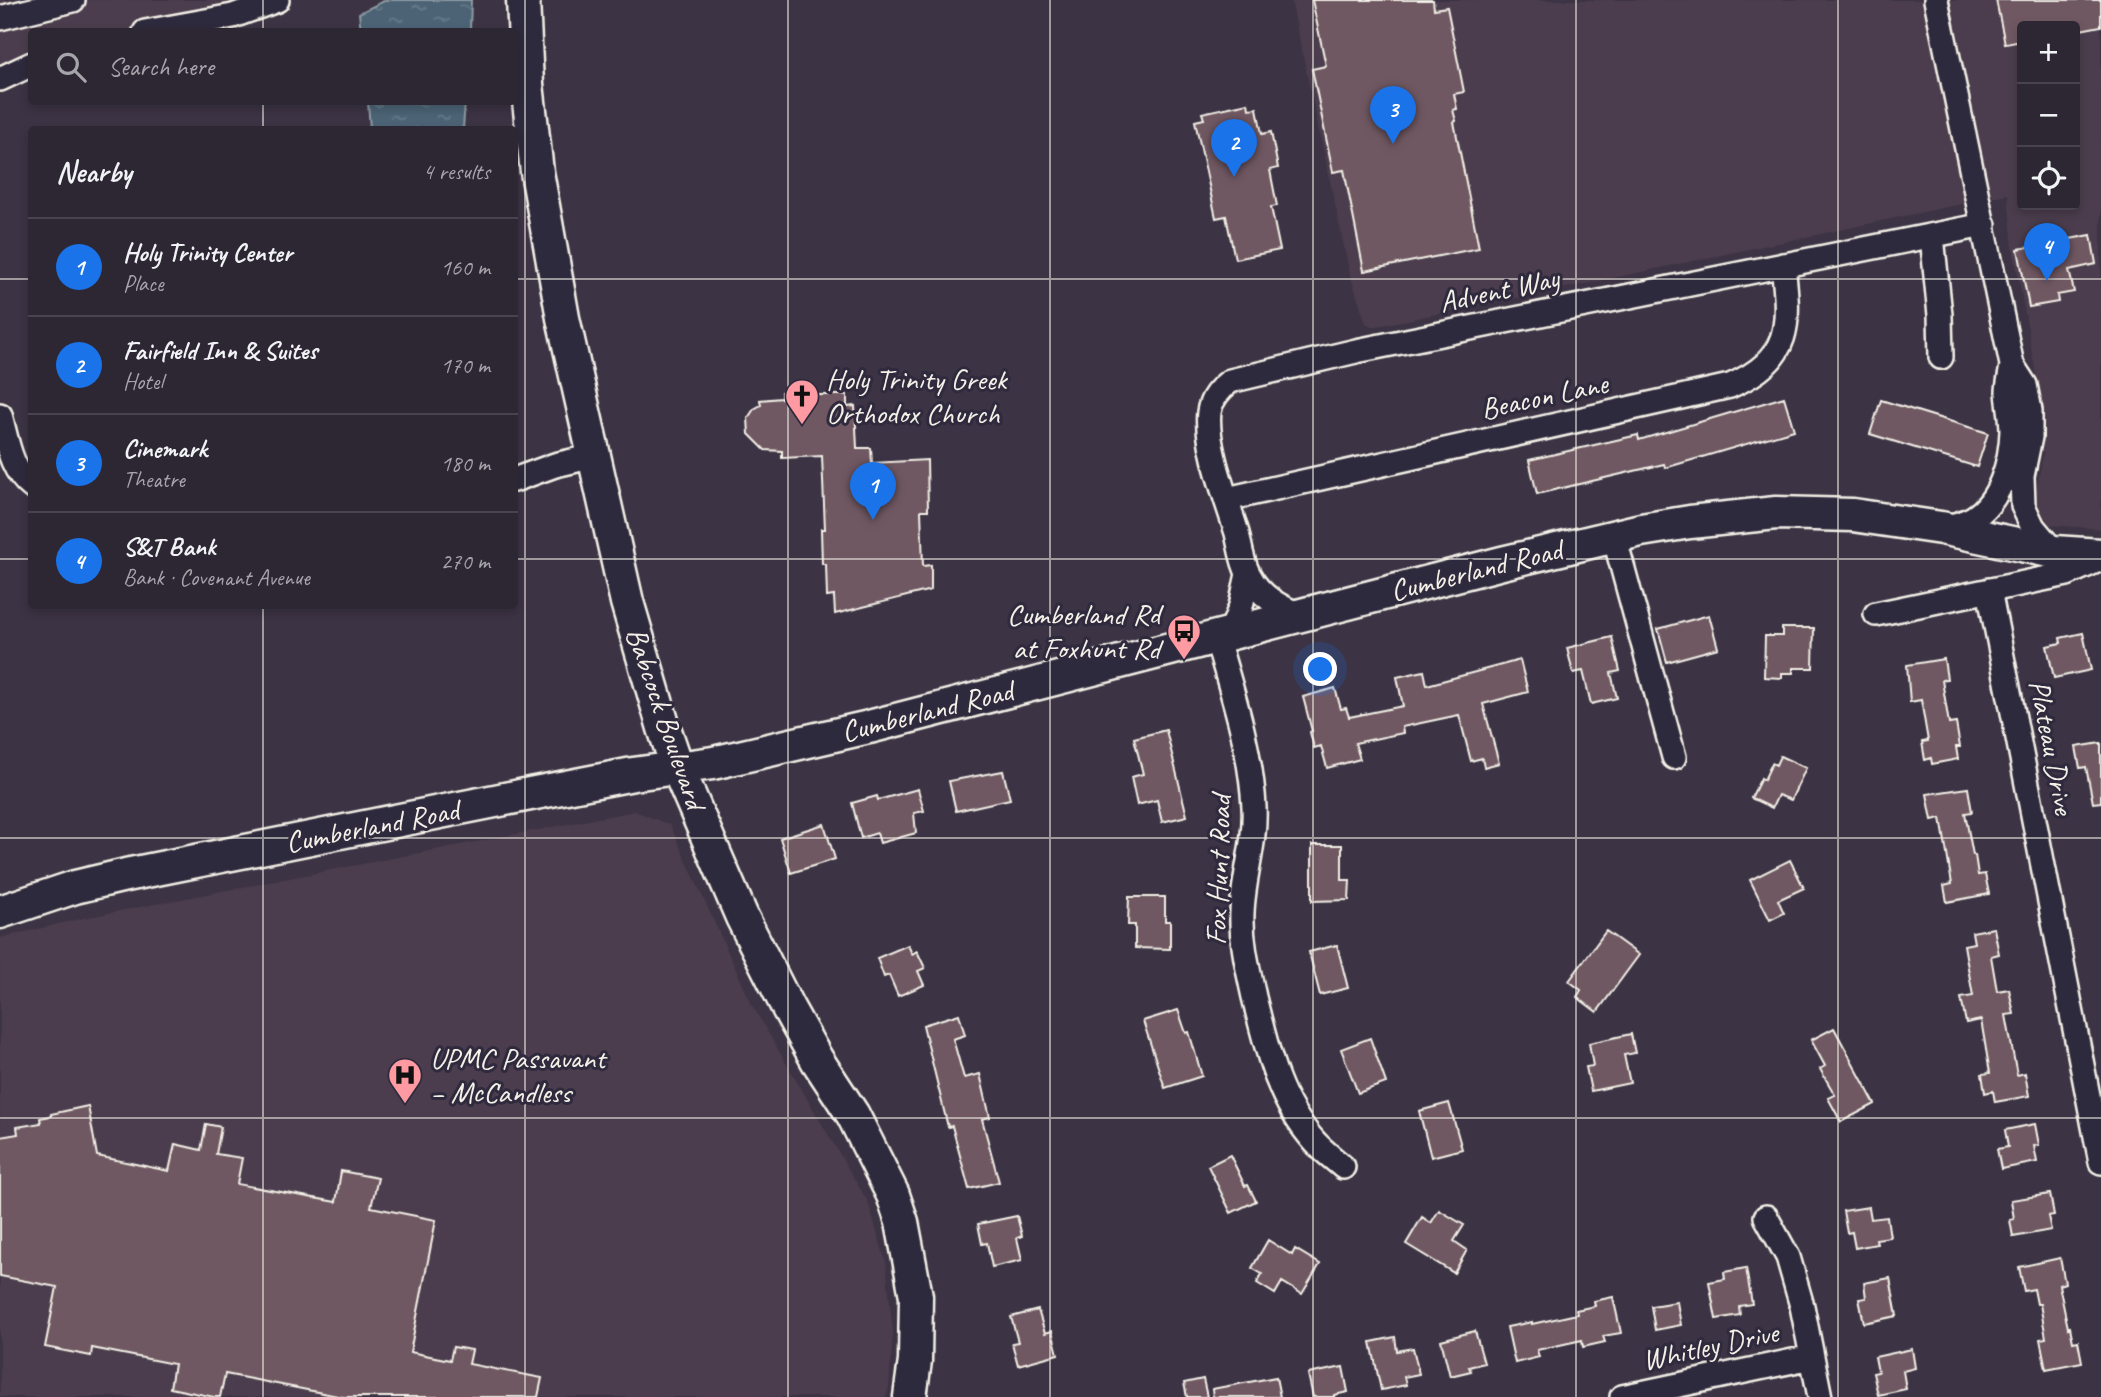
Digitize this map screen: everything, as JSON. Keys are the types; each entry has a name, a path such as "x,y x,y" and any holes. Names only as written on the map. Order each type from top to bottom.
{"main road":[{"name":"Babcock Boulevard","path":"523,0 527,84 537,172 563,318 627,602 678,769 742,917 817,1060 853,1115 893,1195 902,1222 916,1296 915,1361 909,1397"},
{"name":"Cumberland Road","path":"0,912 75,887 126,875 633,774 713,763 869,727 1614,536 1690,522 1776,513 1853,515 1941,528 2054,552 2101,557"}],"street":[{"path":"0,18 73,0"},
{"path":"167,28 233,16 277,0"},
{"path":"1936,0 2012,365 2008,391 2012,416 2010,450 1996,492 1983,510 1973,518 1941,528"},
{"path":"0,79 28,66"},
{"name":"Advent Way","path":"1298,615 1271,602 1248,574 1212,448 1209,412 1213,399 1230,381 1356,351 1984,225"},
{"path":"1932,236 1940,315 1941,357"},
{"name":"Beacon Lane","path":"1227,499 1730,386 1748,379 1773,356 1782,341 1787,311 1783,265"},
{"path":"2012,365 2025,386 2030,411 2030,438 2022,476 2023,506 2033,527 2054,552"},
{"path":"0,415 16,470 28,484"},
{"path":"518,479 555,465 594,456"},
{"path":"1614,536 1674,757"},
{"path":"1876,614 2067,574 2101,557"},
{"name":"Advent Way","path":"1224,634 1241,606 1248,574"},
{"name":"Plateau Drive","path":"1989,590 2101,1163"},
{"name":"Fox Hunt Road","path":"1224,634 1247,748 1255,812 1241,926 1243,949 1267,1050 1283,1096 1316,1143 1343,1167"},
{"path":"1766,1217 1788,1256 1802,1306 1820,1397"},
{"name":"Whitley Drive","path":"1622,1397 1812,1357"}],"shaded area":[{"path":"0,0 277,0 158,28 28,28 28,65 0,79"},
{"path":"1291,0 2101,0 2101,529 2041,522 2036,493 2043,454 2037,380 2013,248 2008,194 1552,291 1372,327 1366,323 1350,274"},
{"name":"UPMC Passavant – McCandless","path":"635,811 670,825 753,1007 868,1202 886,1262 893,1334 886,1397 0,1397 0,938 84,918"}],"water":[{"path":"386,0 471,0 470,28 361,28 359,13"},
{"path":"368,105 465,105 463,126 370,126"}],"building":[{"path":"1312,0 1433,0 1434,9 1447,7 1464,92 1454,94 1457,109 1453,110 1454,122 1479,248 1364,271 1344,170 1333,172 1312,69 1326,66"},
{"path":"1996,0 2101,0 2101,26 2080,30 2080,21 2017,21 2017,42 2005,44"},
{"path":"1248,103 1249,109 1257,108 1262,134 1271,132 1278,168 1270,170 1277,206 1271,207 1280,250 1235,259 1226,216 1216,218 1195,121 1204,119 1202,113"},
{"path":"2091,235 2096,264 2069,270 2074,292 2057,295 2058,302 2029,307 2018,249"},
{"path":"811,391 812,395 847,395 847,407 855,406 857,448 871,448 872,463 927,460 928,510 921,510 923,566 931,565 931,590 835,614 834,596 827,597 826,564 822,564 821,529 825,529 822,456 782,458 782,451 765,450 749,434 748,418 754,409 761,405 760,400 781,398 781,392"},
{"path":"1784,397 1794,430 1665,468 1664,464 1537,494 1529,460 1638,435 1639,440"},
{"path":"1881,400 1988,433 1977,467 1870,434"},
{"path":"1709,615 1718,648 1667,662 1658,629"},
{"path":"1782,628 1814,628 1813,668 1793,668 1793,673 1782,673 1782,678 1764,677 1765,636 1782,636"},
{"path":"2083,633 2091,670 2054,678 2047,646 2061,643 2060,638"},
{"path":"1612,637 1620,671 1611,673 1617,698 1591,704 1583,671 1573,673 1567,648"},
{"path":"1944,659 1947,679 1942,680 1949,724 1956,723 1960,747 1956,747 1958,759 1932,764 1931,758 1925,760 1922,742 1928,741 1921,700 1910,702 1907,665"},
{"path":"1520,660 1528,692 1483,704 1499,763 1484,767 1482,758 1471,761 1459,715 1402,727 1403,733 1355,743 1360,759 1327,768 1321,746 1314,748 1303,697 1335,688 1341,709 1346,708 1349,717 1403,706 1397,677 1424,671 1427,685"},
{"path":"1166,730 1187,816 1162,822 1157,800 1137,805 1131,777 1143,774 1134,738"},
{"path":"2101,743 2101,802 2093,803 2086,767 2080,768 2076,747"},
{"path":"1780,756 1806,768 1791,800 1778,795 1772,808 1751,798 1761,778 1764,780 1772,763 1776,765"},
{"path":"1003,771 1010,799 956,811 949,781"},
{"path":"1968,788 1972,812 1965,813 1973,855 1978,875 1985,874 1989,894 1947,902 1944,886 1952,884 1941,818 1932,820 1927,794"},
{"path":"918,789 924,811 914,813 916,833 880,843 877,833 861,838 852,803 877,796 878,800"},
{"path":"824,824 835,859 791,873 780,838"},
{"path":"1312,845 1342,845 1342,880 1350,880 1349,900 1312,901"},
{"path":"1790,860 1804,888 1778,900 1784,913 1770,920 1750,880"},
{"path":"1129,897 1165,897 1165,921 1170,921 1170,949 1135,948 1135,925 1128,925"},
{"path":"1994,928 1999,954 1991,956 1997,991 2009,989 2014,1014 2006,1015 2017,1075 2025,1073 2029,1096 1995,1102 1993,1091 1985,1093 1982,1074 1990,1073 1981,1020 1966,1023 1961,998 1973,996 1964,945 1974,943 1972,932"},
{"path":"1606,931 1639,955 1597,1012 1577,997 1581,990 1569,981"},
{"path":"908,945 912,954 917,951 925,968 918,971 924,985 898,996 889,975 884,977 877,958"},
{"path":"1337,945 1348,988 1320,995 1309,952"},
{"path":"1178,1010 1186,1033 1189,1032 1202,1076 1165,1088 1143,1021"},
{"path":"959,1014 965,1035 953,1039 964,1078 980,1074 990,1117 982,1119 999,1182 969,1189 952,1126 948,1127 923,1025"},
{"path":"1834,1028 1875,1104 1841,1122 1828,1098 1835,1095 1820,1069 1825,1066 1811,1040"},
{"path":"1631,1034 1635,1053 1624,1055 1630,1083 1591,1091 1586,1067 1593,1066 1589,1043"},
{"path":"1370,1038 1386,1083 1358,1093 1341,1049"},
{"path":"1449,1103 1462,1149 1431,1157 1419,1111"},
{"path":"88,1106 97,1156 169,1171 175,1144 201,1150 206,1124 221,1127 216,1154 242,1158 237,1184 336,1202 341,1171 378,1178 371,1207 436,1220 410,1352 450,1360 453,1347 472,1350 469,1364 542,1378 538,1397 343,1397 225,1374 220,1397 214,1397 170,1388 174,1364 92,1348 91,1356 45,1347 57,1287 0,1276 0,1137 18,1134 17,1127 41,1123 40,1118 51,1114"},
{"path":"2035,1124 2039,1145 2034,1146 2037,1162 2001,1169 1997,1149 2008,1147 2005,1130"},
{"path":"1230,1155 1245,1186 1248,1185 1256,1201 1231,1213 1208,1166"},
{"path":"2050,1194 2054,1215 2048,1216 2051,1230 2013,1237 2011,1200"},
{"path":"1869,1207 1871,1219 1887,1217 1890,1237 1876,1239 1877,1244 1855,1248 1852,1232 1847,1233 1843,1211"},
{"path":"1439,1210 1464,1225 1454,1241 1467,1250 1454,1273 1406,1244 1422,1217 1431,1223"},
{"path":"1017,1216 1022,1236 1017,1238 1022,1260 992,1267 987,1243 982,1244 978,1224"},
{"path":"1268,1240 1292,1255 1295,1249 1320,1264 1302,1294 1282,1282 1275,1294 1257,1283 1262,1274 1252,1268"},
{"path":"2060,1258 2065,1283 2059,1285 2068,1328 2070,1327 2073,1342 2078,1341 2082,1362 2046,1369 2040,1339 2046,1338 2040,1304 2037,1304 2034,1289 2024,1291 2019,1267"},
{"path":"1746,1268 1752,1304 1739,1306 1740,1315 1716,1319 1709,1282 1725,1279 1724,1272"},
{"path":"1890,1278 1897,1316 1864,1323 1859,1299 1866,1298 1864,1283"},
{"path":"1613,1297 1621,1333 1603,1336 1605,1342 1583,1347 1582,1340 1537,1350 1539,1357 1515,1363 1507,1327 1577,1314 1576,1310 1595,1306 1594,1301"},
{"path":"1677,1302 1681,1325 1655,1330 1651,1306"},
{"path":"1038,1310 1045,1333 1052,1331 1058,1354 1018,1365 1012,1343 1018,1342 1011,1317"},
{"path":"1475,1331 1484,1363 1469,1367 1471,1371 1450,1376 1441,1340"},
{"path":"1395,1337 1397,1351 1413,1348 1419,1374 1404,1377 1406,1385 1381,1390 1371,1342"},
{"path":"1912,1349 1915,1368 1903,1371 1906,1389 1878,1395 1873,1373 1878,1372 1875,1357"},
{"path":"1343,1367 1348,1392 1334,1397 1313,1397 1308,1374"},
{"path":"1276,1377 1280,1397 1213,1397 1212,1389"},
{"path":"1203,1379 1207,1397 1187,1397 1184,1383"}],"place":[{"name":"Cinemark","path":"1393,144"},
{"name":"Fairfield Inn & Suites","path":"1234,177"},
{"name":"S&T Bank","path":"2047,281"},
{"name":"Holy Trinity Greek Orthodox Church","path":"802,426"},
{"name":"Holy Trinity Center","path":"873,520"},
{"name":"Cumberland Rd at Foxhunt Rd","path":"1184,661"},
{"name":"UPMC Passavant – McCandless","path":"405,1105"}]}
